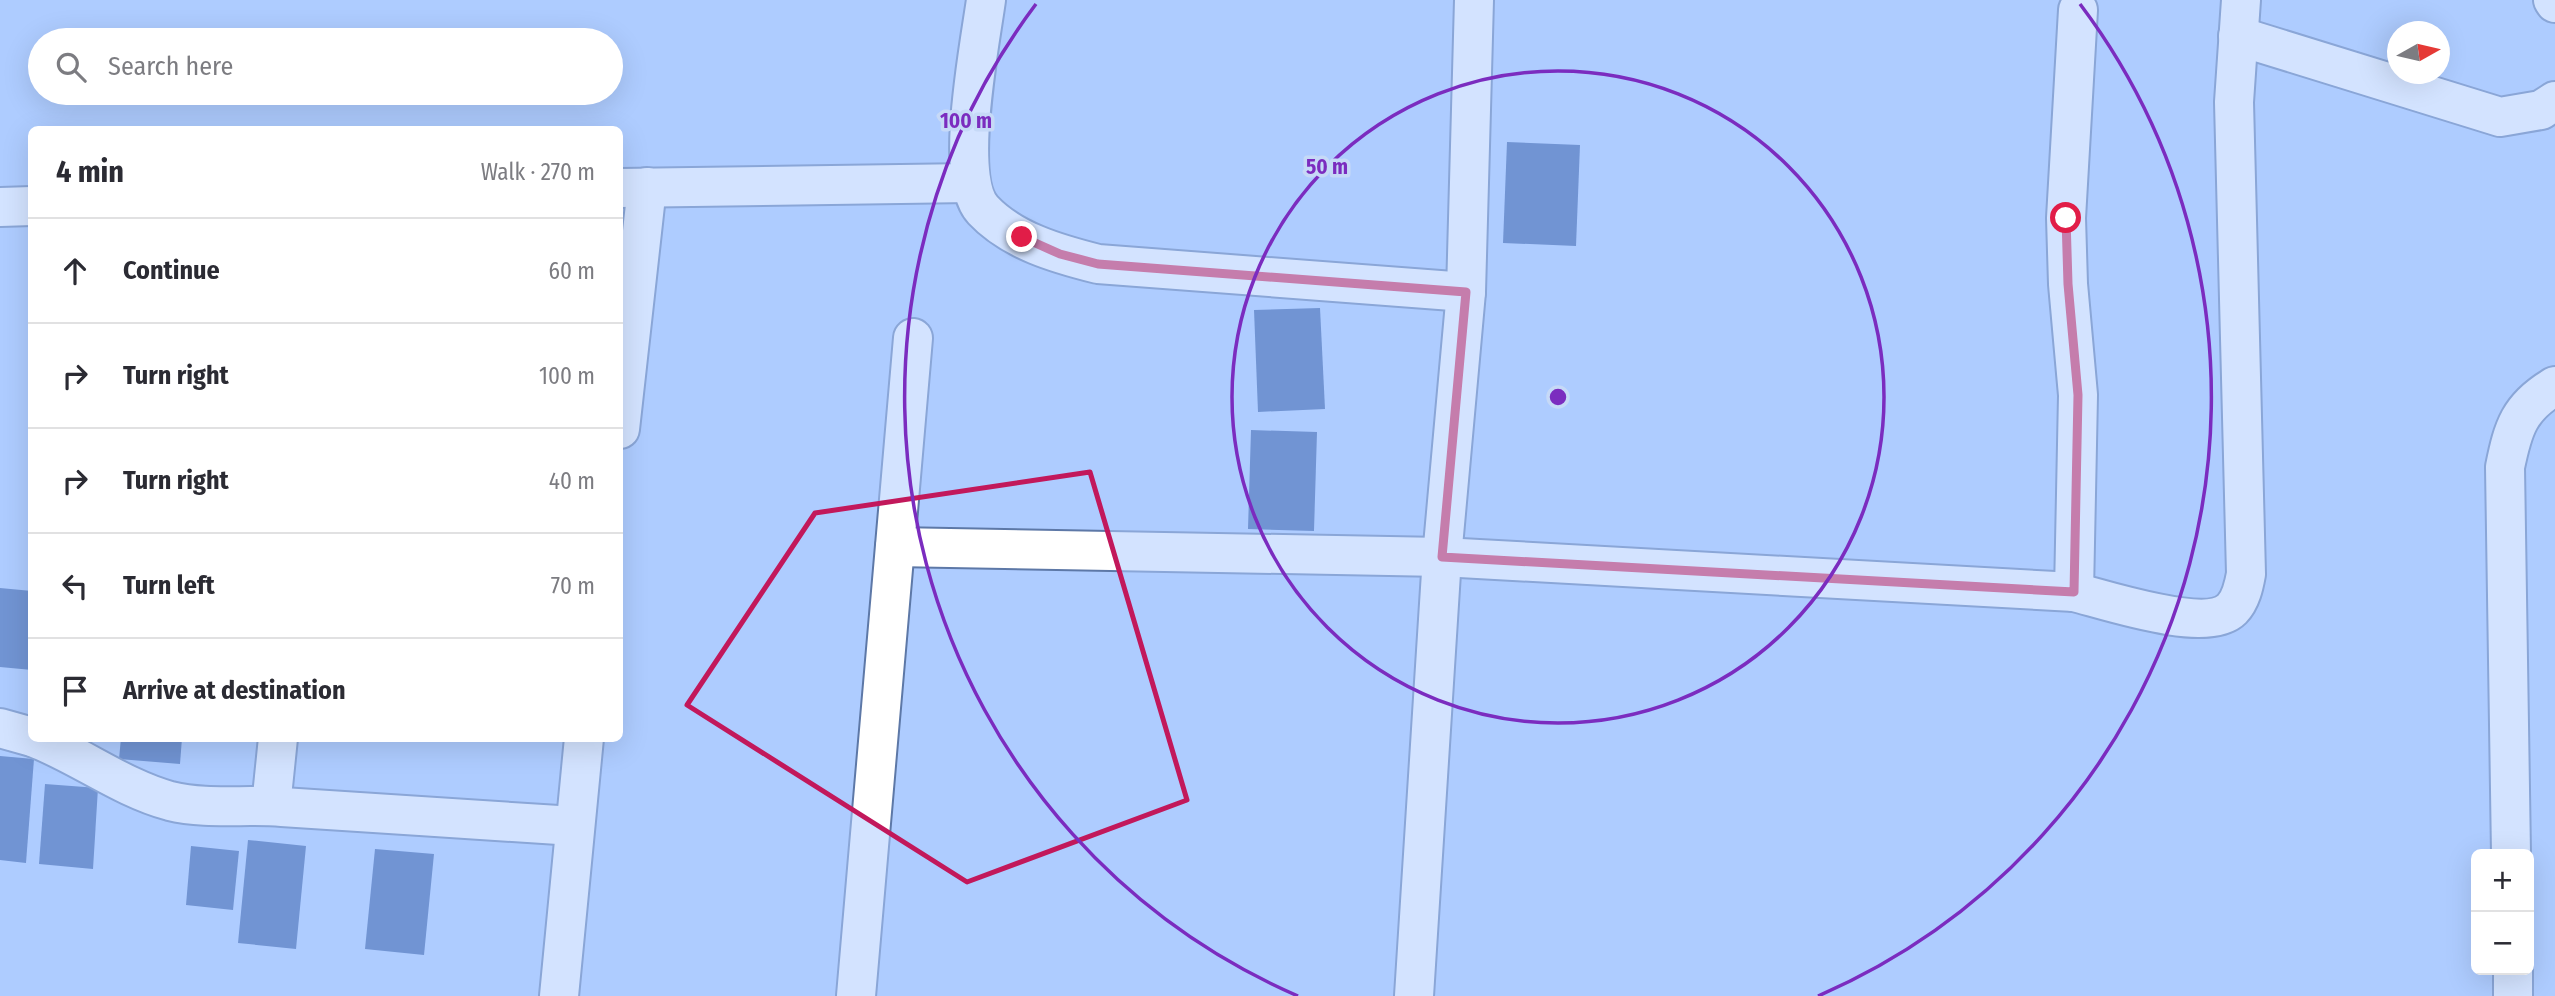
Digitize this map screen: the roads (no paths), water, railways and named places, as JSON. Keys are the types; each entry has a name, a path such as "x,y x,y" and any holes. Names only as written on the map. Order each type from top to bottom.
{"street":[{"path":"986,0 970,121 970,183 981,208 997,222 1060,254 1098,264 1466,292"},
{"path":"1414,996 1442,557 1466,292 1474,0"},
{"path":"2074,592 2078,395 2068,284 2066,218 2078,10"},
{"path":"895,547 1442,557 2074,592 2161,614 2192,619 2214,617 2232,610 2242,592 2246,574 2234,102 2240,18 2500,117 2541,110 2555,101"},
{"path":"623,373 633,187 970,183"},
{"path":"0,207 28,206"},
{"path":"856,996 913,338"},
{"path":"2511,849 2505,467 2512,434 2527,406 2555,386"},
{"path":"0,728 28,736"},
{"path":"43,742 76,756 136,789 171,801 213,808 271,806 574,826"},
{"path":"271,806 278,742"},
{"path":"559,996 584,742"},
{"path":"2513,975 2513,996"}]}
